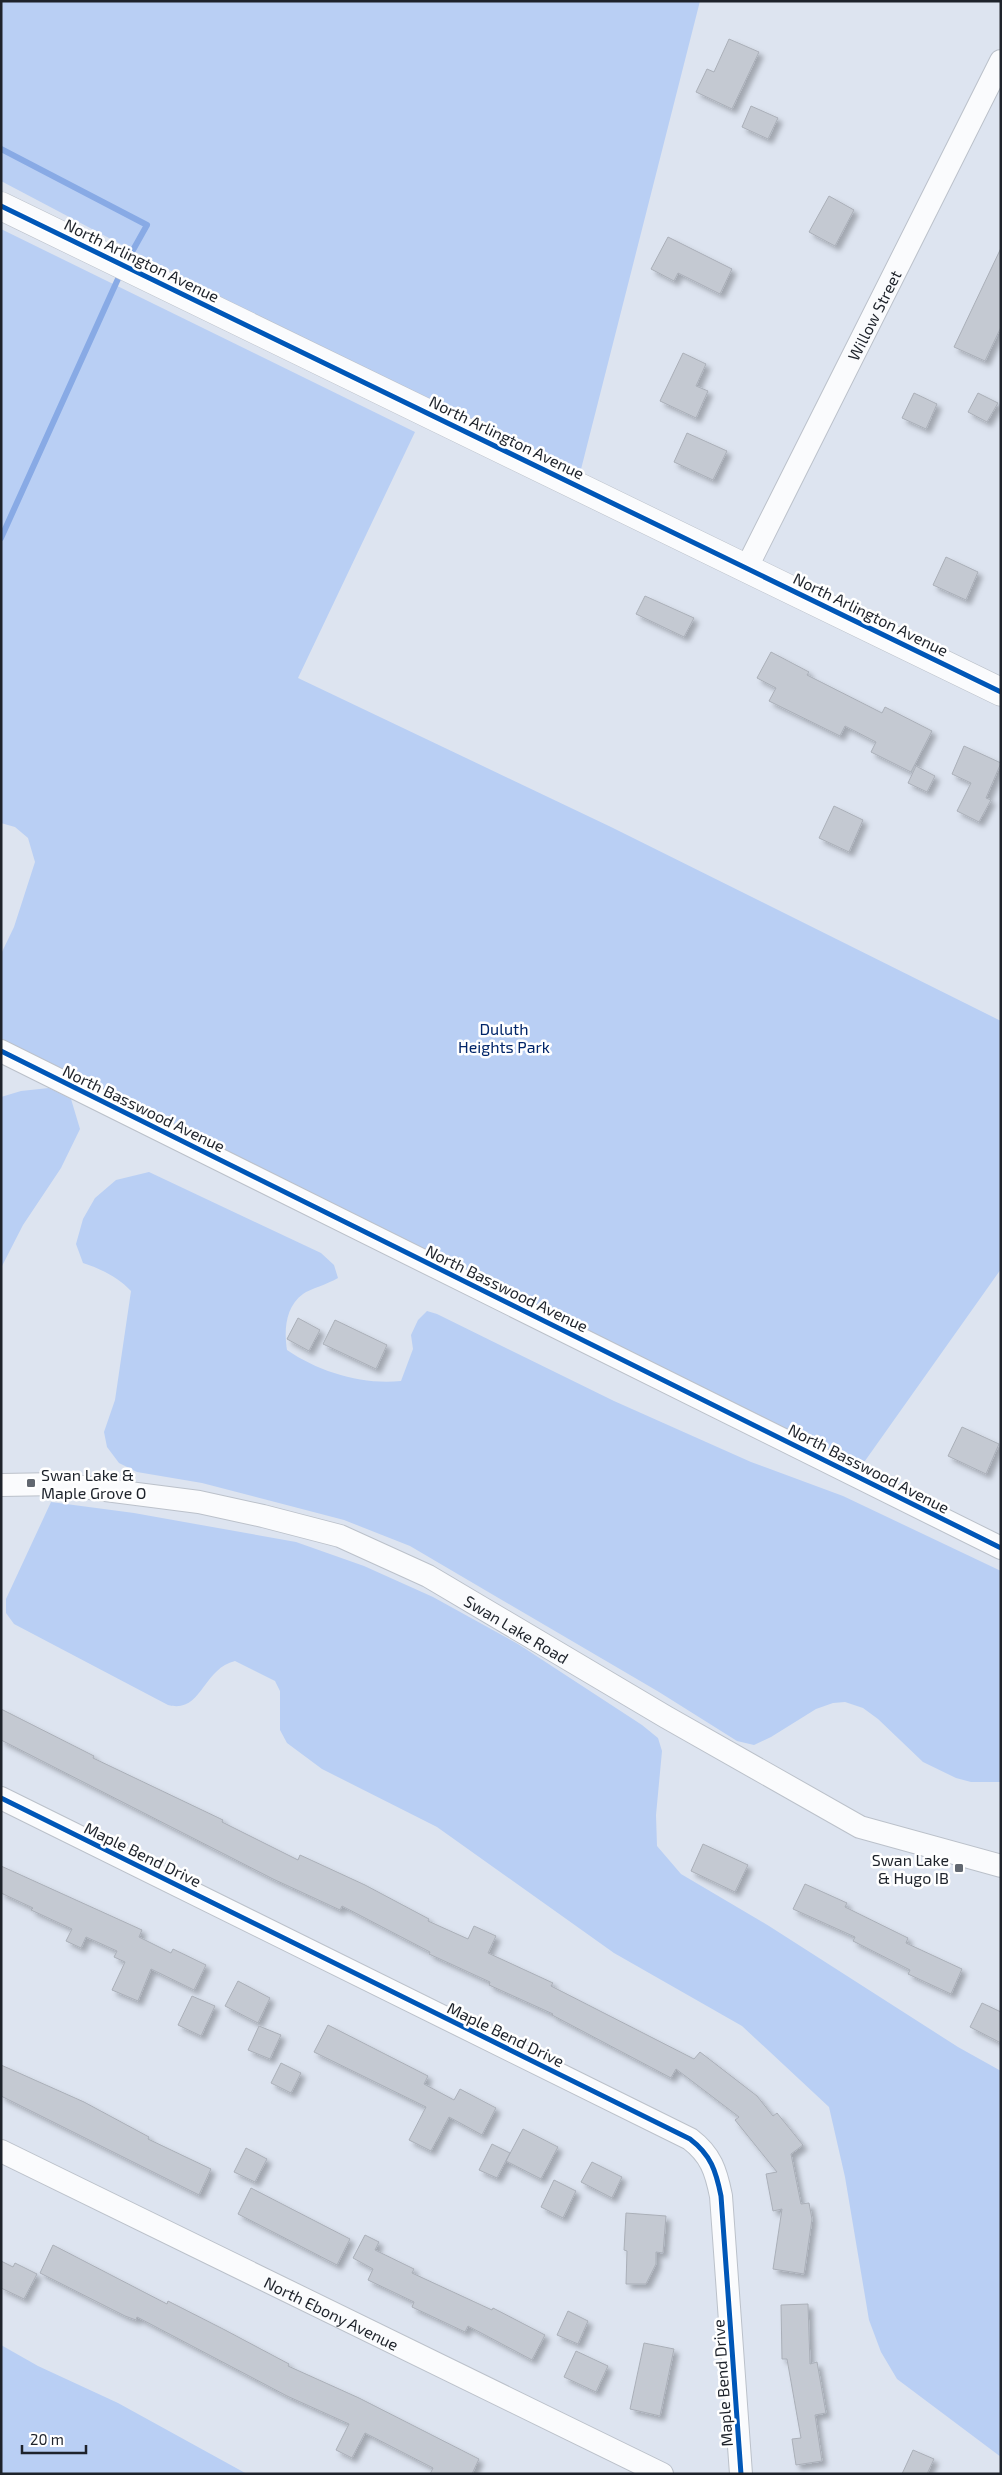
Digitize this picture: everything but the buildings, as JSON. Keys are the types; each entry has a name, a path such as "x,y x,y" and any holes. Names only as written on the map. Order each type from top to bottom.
{"main road":[{"name":"North Arlington Avenue","path":"1,206 1001,692"}],"street":[{"name":"Willow Street","path":"747,567 1001,61"},
{"name":"North Basswood Avenue","path":"1,1051 1001,1548"},
{"name":"Swan Lake Road","path":"1,1485 59,1484 199,1502 340,1536 428,1576 666,1717 860,1827 1001,1866"},
{"name":"Maple Bend Drive","path":"1,1798 690,2139 703,2149 712,2162 721,2196 741,2474"},
{"name":"North Ebony Avenue","path":"1,2151 662,2474"}],"green space":[{"path":"1,1 700,1 577,485 1,181"},
{"name":"Duluth Heights Park","path":"1,229 415,432 298,678 611,827 1001,1021 1001,1269 855,1475 1,1051 1,954 14,927 35,862 28,838 15,827 1,823"},
{"path":"49,1088 71,1099 80,1129 61,1168 23,1225 1,1268 1,1097 21,1091"},
{"path":"149,1172 321,1253 334,1265 338,1278 303,1294 292,1306 287,1320 287,1350 313,1365 356,1379 386,1382 401,1381 413,1349 411,1335 418,1320 427,1311 437,1314 614,1401 751,1462 843,1496 1001,1571 1001,1782 971,1782 956,1778 923,1762 878,1719 863,1708 845,1702 833,1703 816,1709 771,1737 754,1745 737,1741 659,1692 410,1546 344,1520 202,1483 137,1472 119,1463 107,1447 104,1432 115,1400 131,1291 109,1274 83,1263 76,1244 83,1219 95,1198 116,1180"},
{"path":"51,1502 134,1513 296,1542 364,1566 433,1597 518,1644 642,1725 658,1738 662,1751 656,1815 657,1846 681,1874 769,1926 958,2047 1001,2071 1001,2457 897,2379 881,2352 869,2320 845,2177 829,2107 742,2026 614,1953 437,1827 322,1769 287,1743 280,1730 280,1691 275,1681 235,1661 215,1673 188,1703 179,1706 168,1705 14,1624 6,1613 6,1599"},
{"path":"1,2345 38,2366 118,2403 247,2474 1,2474"}],"waterway":[{"path":"1,149 147,225 128,259"},
{"path":"1,538 122,270"}],"cycle path":[{"path":"1,206 1001,692"},
{"path":"1,1051 1001,1548"},
{"path":"1,1798 690,2139 697,2145 708,2157 717,2179 721,2196 741,2474"}],"place":[{"name":"Swan Lake & Maple Grove O","path":"31,1483"},
{"name":"Swan Lake & Hugo IB","path":"959,1868"}]}
